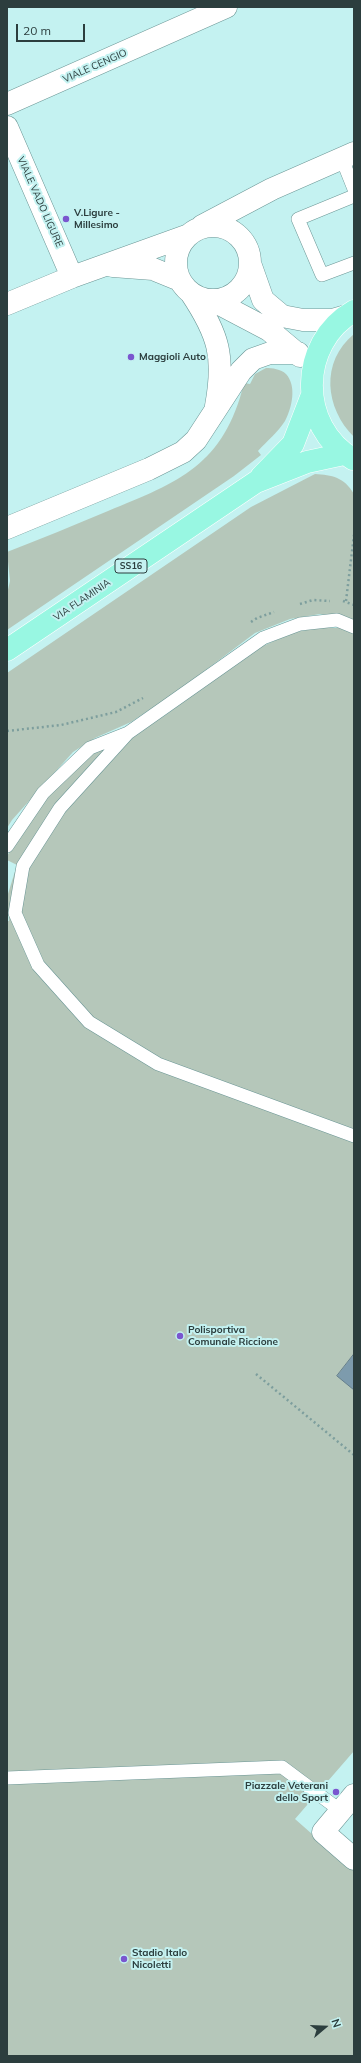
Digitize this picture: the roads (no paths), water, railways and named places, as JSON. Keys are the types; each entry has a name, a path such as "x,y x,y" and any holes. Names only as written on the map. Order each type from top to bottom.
{"main road":[{"name":"SS16","path":"349,457 328,437 317,418 312,395 312,373 318,351 329,332 350,314"},
{"name":"VIA FLAMINIA","path":"7,650 256,482 293,444 312,395"},
{"name":"VIA FLAMINIA","path":"256,482 306,462 349,457"}],"street":[{"name":"VIALE CENGIO","path":"7,104 226,7"},
{"name":"VIALE VADO LIGURE","path":"7,127 72,277"},
{"path":"215,412 221,374 220,355 208,318 176,269 176,257 180,246 193,232 272,189 348,156"},
{"path":"244,241 248,216 272,189"},
{"path":"7,304 72,277 212,225 224,227 235,232 244,241 248,249 251,266 263,300 282,316 303,320 332,320 350,314"},
{"path":"101,266 153,269 186,286 201,298 212,300 223,299 234,294 242,287 248,277 251,266"},
{"path":"212,300 269,330 298,353 312,373"},
{"path":"7,528 150,469 183,452 196,440 241,371 253,359 270,353 298,353"},
{"path":"350,1800 323,1832 354,1859"}],"lane":[{"path":"348,156 354,190"},
{"path":"354,196 298,219 322,275 354,263"},
{"path":"354,627 337,620 300,624 262,638 128,733 60,808 23,866 14,913 38,966 89,1022 158,1064 354,1136"},
{"path":"7,846 43,793 63,773 90,748 128,733"},
{"path":"7,1778 282,1767 350,1800"}],"water":[{"path":"354,1354 354,1390 337,1376"}],"place":[{"name":"V.Ligure - Millesimo","path":"66,219"},
{"name":"Maggioli Auto","path":"131,357"},
{"name":"Polisportiva Comunale Riccione","path":"180,1336"},
{"name":"Piazzale Veterani dello Sport","path":"336,1792"},
{"name":"Stadio Italo Nicoletti","path":"124,1959"}]}
